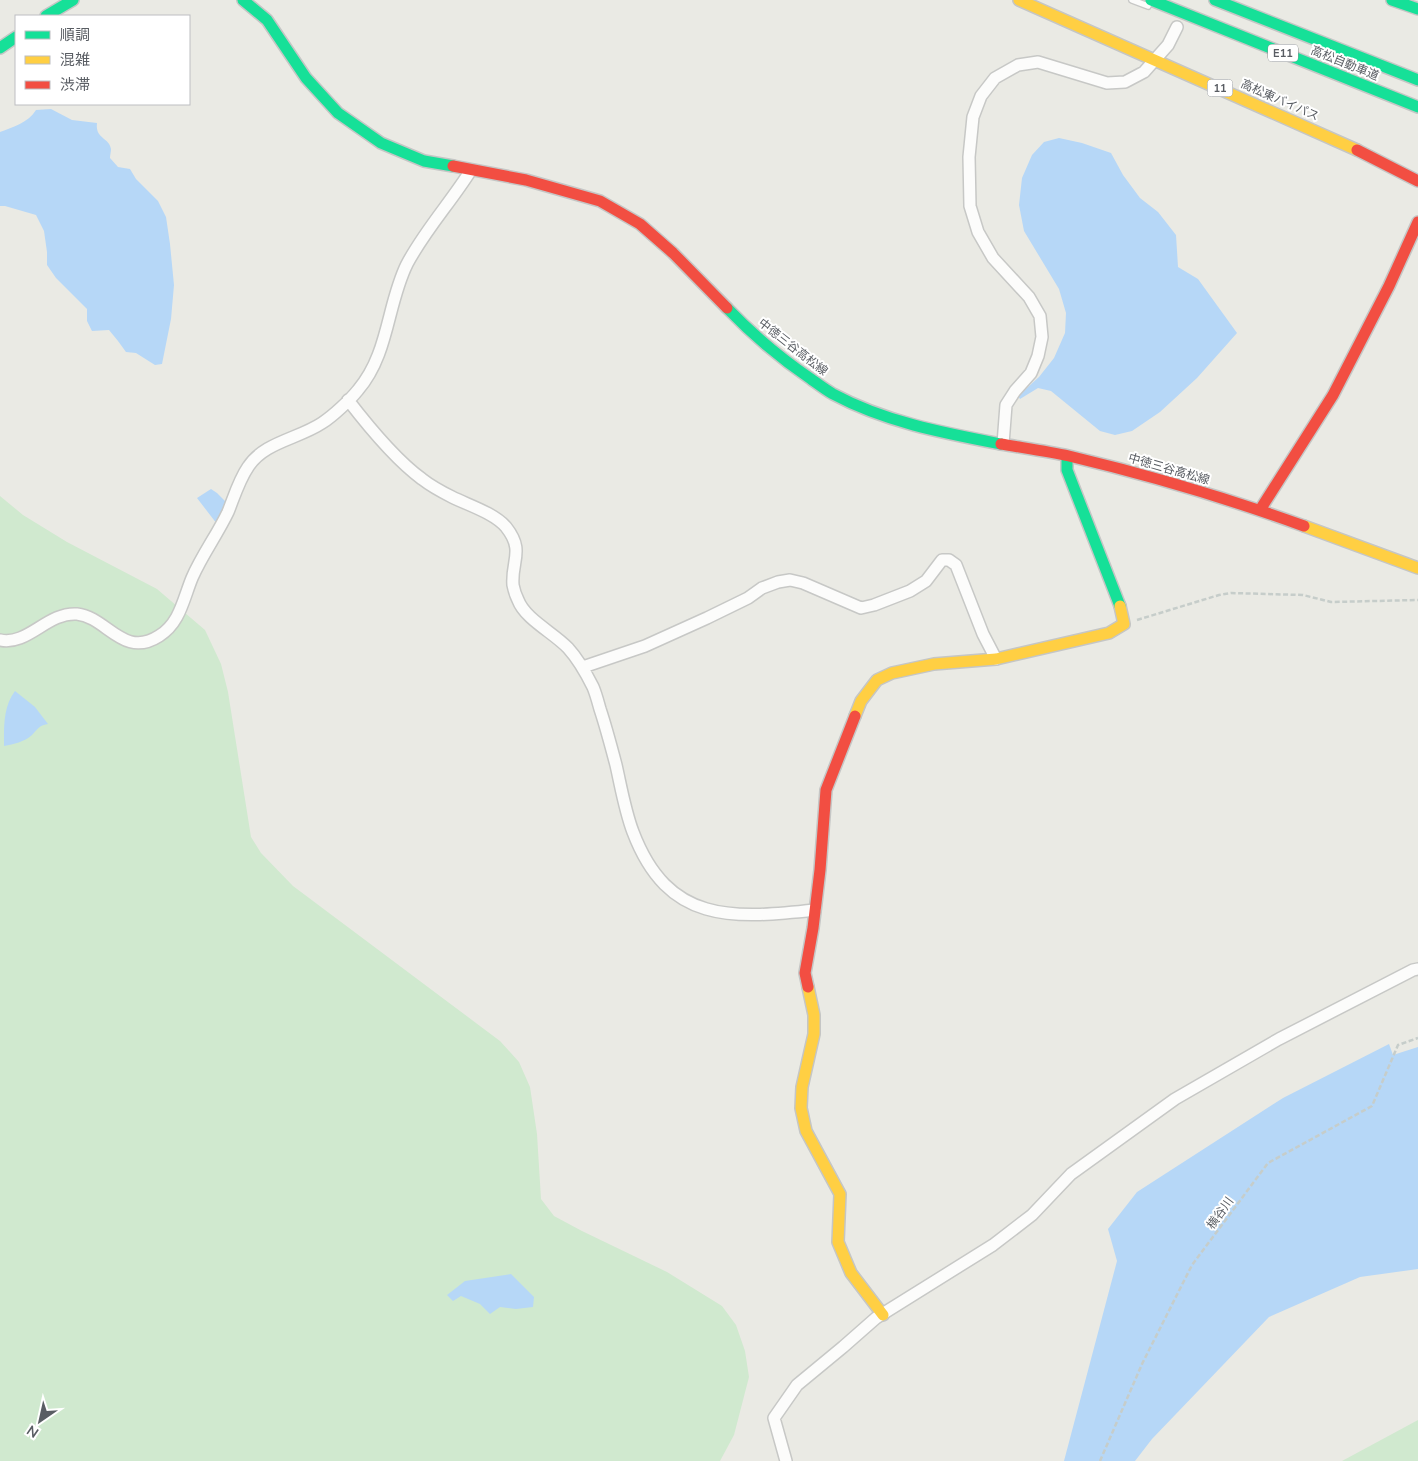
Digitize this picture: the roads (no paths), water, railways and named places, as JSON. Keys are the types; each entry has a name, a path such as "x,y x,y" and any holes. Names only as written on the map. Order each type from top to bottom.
{"main road":[{"path":"48,15 73,0"},
{"name":"中徳三谷高松線","path":"243,0 267,20 306,78 338,114 381,143 424,161 526,180 600,201 640,224 673,253 752,334 799,371 833,394 879,414 949,434 1067,456 1163,480 1260,510 1418,568"},
{"name":"高松東バイパス","path":"1019,0 1349,146 1418,181"},
{"name":"高松自動車道","path":"1151,0 1416,107"},
{"name":"高松自動車道","path":"1215,0 1418,80"},
{"path":"1392,0 1418,9"},
{"path":"0,48 15,38"},
{"path":"1260,510 1333,395 1389,286 1418,222"},
{"path":"882,1315 851,1272 838,1242 840,1194 806,1131 801,1108 802,1087 814,1034 814,1015 805,973 820,870 826,790 858,709 869,689 877,680 900,671 934,664 996,659 1109,633 1124,624 1121,609 1067,470 1067,456"}],"street":[{"path":"1003,444 1006,405 1015,391 1031,373 1038,356 1042,337 1040,316 1029,298 993,258 978,232 970,206 969,157 971,137 973,118 981,96 995,78 1018,65 1038,62 1107,83 1125,82 1144,72 1168,45 1178,27"},
{"path":"0,640 22,638 47,622 63,615 77,614 89,617 121,639 142,643 159,636 175,622 203,556 228,512 240,481 257,455 322,423 359,389 373,367 386,336 396,291 407,264 471,170"},
{"path":"348,400 366,423 422,479 449,496 492,516 504,525 513,538 517,553 513,586 519,603 530,616 568,648 583,667 594,689 609,738 632,830 643,856 656,874 668,887 685,900 704,909 731,914 769,915 815,910"},
{"path":"583,667 645,646 707,618 748,598 762,588 778,582 790,580 803,583 861,608 910,591 926,581 942,560 949,560 956,565 983,634 996,659"},
{"path":"786,1461 774,1418 797,1385 876,1318 993,1245 1032,1215 1071,1174 1175,1099 1279,1039 1418,969"}],"lane":[{"path":"1132,0 1259,43"},
{"path":"1227,0 1273,23"}],"water":[{"path":"51,109 72,120 97,123 98,132 110,145 110,158 118,167 130,169 136,179 158,201 166,217 174,285 171,319 162,364 155,365 136,353 126,352 109,330 92,331 87,321 87,309 56,278 47,265 44,231 36,215 0,206 0,132 25,121 36,110"},
{"path":"1059,138 1082,143 1111,153 1123,175 1140,198 1158,212 1176,235 1178,267 1198,279 1237,333 1197,378 1160,412 1132,431 1115,435 1100,431 1051,391 1038,388 1020,399 1018,396 1039,377 1054,358 1065,333 1066,313 1059,289 1024,231 1019,205 1022,178 1032,155 1044,142"},
{"path":"211,489 227,503 217,524 197,498"},
{"path":"15,691 35,707 48,724 40,727 26,739 4,746 6,710"},
{"path":"1389,1044 1393,1055 1418,1047 1418,1269 1360,1277 1269,1317 1152,1439 1135,1461 1064,1461 1117,1261 1108,1229 1137,1192 1283,1098"},
{"path":"511,1274 534,1297 533,1307 516,1309 500,1307 490,1314 480,1304 461,1296 453,1301 447,1295 465,1281"}]}
